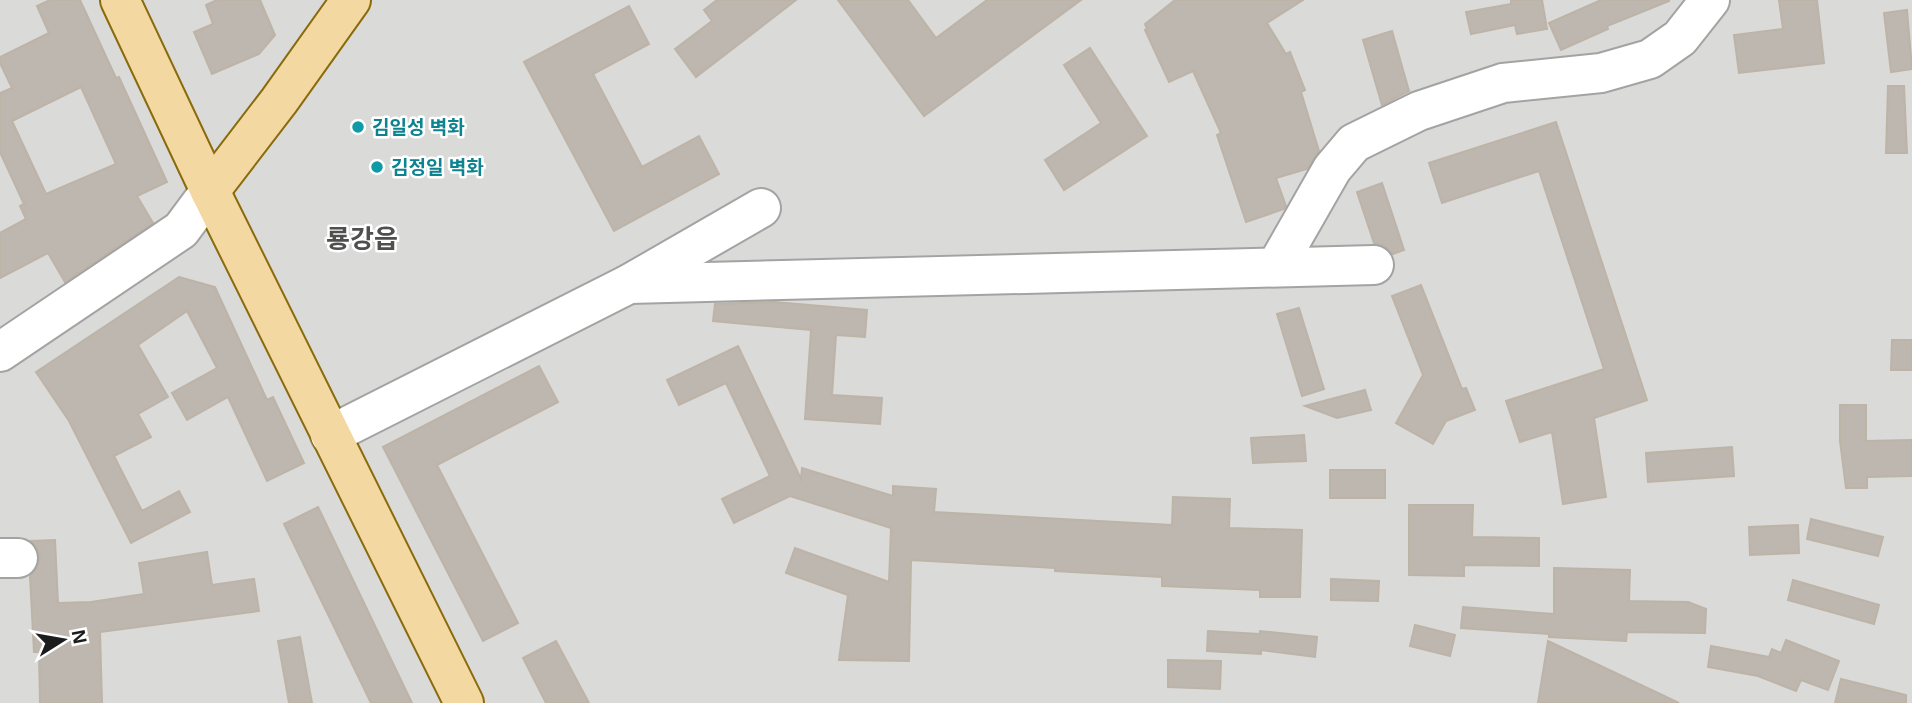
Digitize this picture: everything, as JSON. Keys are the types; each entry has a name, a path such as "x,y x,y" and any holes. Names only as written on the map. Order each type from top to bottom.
{"main road":[{"path":"120,0 210,191 464,703"},
{"path":"210,191 351,0"}],"street":[{"path":"1276,267 1332,169 1354,143 1419,111 1503,83 1601,73 1650,59 1680,38 1710,0"},
{"path":"0,352 181,230 210,191"},
{"path":"330,435 629,284 761,208"},
{"path":"629,284 1374,265"}],"shaded area":[{"path":"0,0 1912,0 1912,703 0,703"}],"building":[{"path":"50,0 80,0 167,182 137,196 153,223 65,282 48,253 0,278 0,233 26,219 20,206 24,204 0,152 0,93 12,88 0,63 0,57 49,33 37,6","holes":["81,87 116,164 46,194 12,121"]},
{"path":"217,0 260,0 275,35 259,54 212,74 194,32 213,24 206,5"},
{"path":"717,0 796,0 696,77 675,49 712,21 704,10"},
{"path":"838,0 908,0 936,38 987,0 1081,0 924,116"},
{"path":"1175,0 1303,0 1267,23 1286,54 1290,52 1305,90 1301,92 1319,151 1307,169 1276,178 1286,206 1284,209 1246,222 1217,135 1221,133 1193,71 1169,82 1145,30 1145,24"},
{"path":"1511,0 1542,0 1547,29 1517,34 1515,25 1471,34 1466,12 1511,4"},
{"path":"1601,0 1669,1 1607,26 1608,29 1561,50 1549,23"},
{"path":"1779,0 1817,0 1824,63 1739,73 1734,35 1783,29"},
{"path":"629,6 649,44 593,74 642,167 699,136 719,174 614,231 524,62"},
{"path":"1907,10 1912,69 1891,72 1884,13"},
{"path":"1392,31 1409,91 1382,105 1363,40"},
{"path":"1090,48 1147,136 1064,190 1045,160 1101,123 1064,65"},
{"path":"1888,86 1904,86 1907,153 1886,153"},
{"path":"1556,122 1647,400 1594,418 1606,497 1563,504 1552,432 1520,442 1506,401 1604,369 1539,171 1442,203 1429,163"},
{"path":"1382,183 1404,250 1393,254 1385,246 1374,243 1357,192"},
{"path":"179,277 215,287 267,400 273,397 304,463 267,481 228,397 187,420 172,393 217,368 187,311 138,345 168,397 138,414 151,437 114,456 142,511 179,491 190,512 131,543 69,421 36,372"},
{"path":"1421,285 1462,389 1466,388 1475,410 1446,421 1433,444 1396,423 1423,375 1392,296"},
{"path":"774,302 867,310 865,337 836,335 832,395 882,398 880,424 805,419 811,330 713,321 715,304"},
{"path":"1299,308 1324,389 1302,396 1277,314"},
{"path":"1892,340 1912,340 1912,370 1891,370"},
{"path":"738,346 801,479 802,468 893,496 893,486 936,489 934,512 1172,525 1173,497 1230,499 1229,528 1302,530 1300,597 1260,597 1260,590 1162,586 1162,577 911,560 909,661 839,660 848,595 786,573 795,548 889,582 891,528 790,496 734,523 722,499 770,476 726,383 679,405 667,380"},
{"path":"539,366 558,402 437,465 518,623 483,641 383,447"},
{"path":"1365,390 1371,410 1337,418 1305,406"},
{"path":"1840,405 1866,405 1866,441 1912,440 1912,476 1867,477 1867,488 1846,488 1840,441"},
{"path":"1304,435 1306,461 1253,463 1251,438"},
{"path":"1732,447 1734,476 1648,482 1646,453"},
{"path":"1330,470 1385,470 1385,498 1330,498"},
{"path":"1409,505 1473,505 1472,537 1539,538 1539,566 1464,565 1464,576 1409,575"},
{"path":"318,507 412,703 371,703 284,524"},
{"path":"1811,519 1883,537 1878,556 1807,539"},
{"path":"1798,525 1799,553 1750,555 1749,527"},
{"path":"55,540 58,603 91,602 144,594 139,563 207,552 212,585 254,579 259,611 100,632 102,703 40,703 39,652 34,652 30,576 37,568 40,557 31,541"},
{"path":"1554,568 1630,570 1629,601 1688,602 1706,609 1705,633 1627,632 1626,641 1461,628 1463,607 1554,614"},
{"path":"1331,579 1379,581 1378,601 1331,600"},
{"path":"1793,580 1879,605 1874,624 1788,600"},
{"path":"1415,625 1455,635 1450,656 1410,646"},
{"path":"1208,631 1260,634 1260,631 1317,637 1315,657 1261,650 1261,654 1207,651"},
{"path":"300,637 312,703 289,703 278,641"},
{"path":"1786,640 1839,661 1828,690 1801,680 1796,691 1758,676 1708,667 1711,646 1769,657 1772,649 1781,653"},
{"path":"556,641 589,703 546,703 523,658"},
{"path":"1548,641 1679,703 1538,703"},
{"path":"1168,660 1221,661 1220,689 1168,687"},
{"path":"1841,679 1906,695 1906,703 1835,703"}],"place":[{"name":"김일성 벽화","path":"358,127"},
{"name":"김정일 벽화","path":"377,167"}],"district":[{"name":"룡강읍","path":"362,239"}]}
